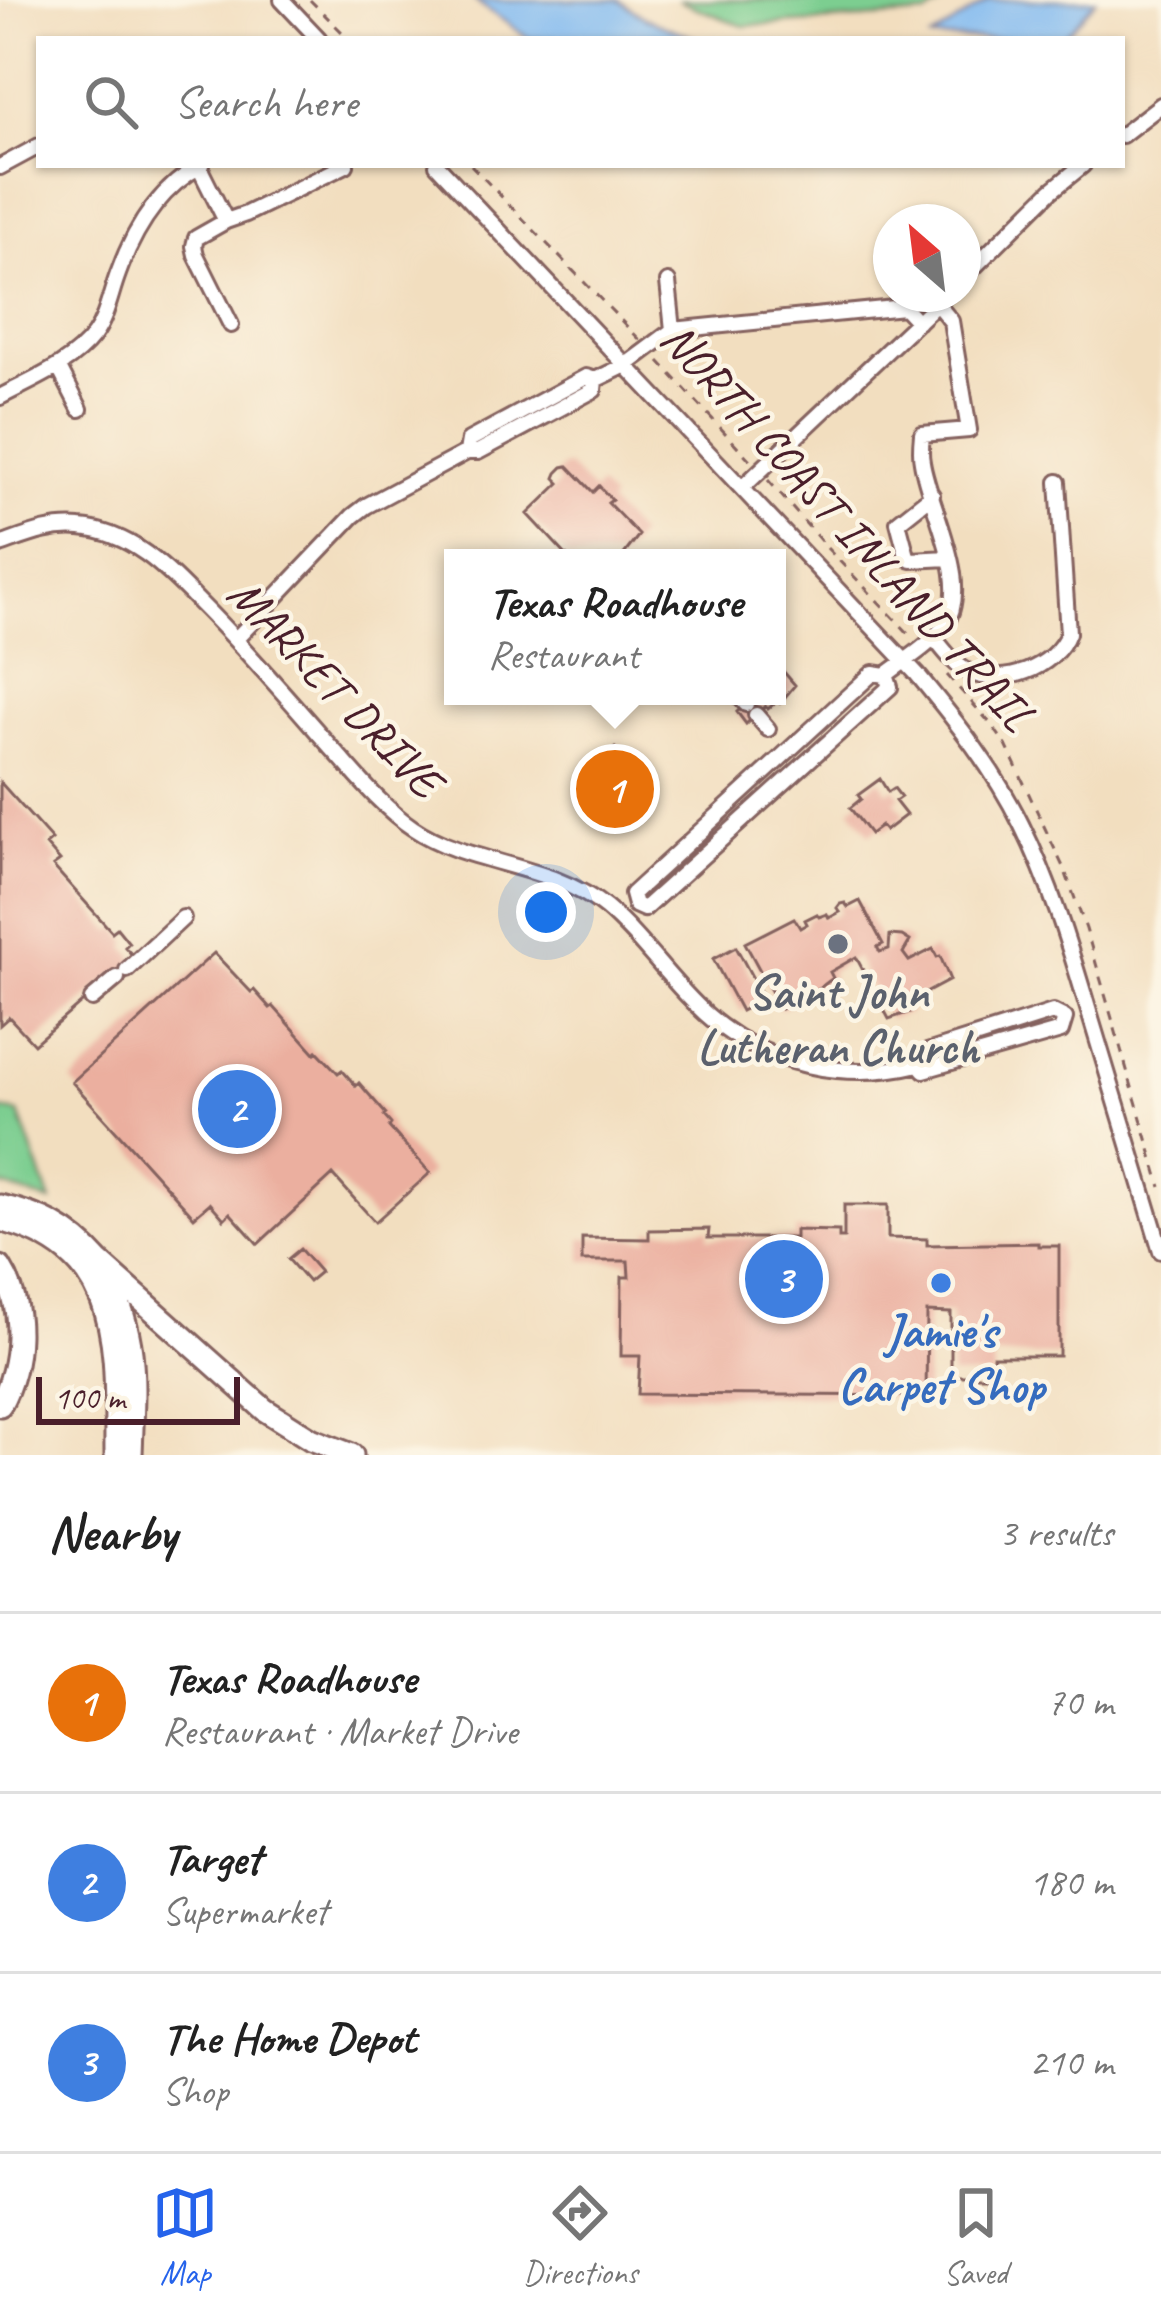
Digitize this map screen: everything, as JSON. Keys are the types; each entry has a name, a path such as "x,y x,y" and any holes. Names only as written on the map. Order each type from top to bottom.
{"highway":[{"path":"0,1206 61,1227 265,1410 311,1439 352,1455"},
{"path":"0,1220 56,1244 84,1271 104,1303 115,1353 116,1455"},
{"path":"98,1262 126,1317 131,1343 131,1455"},
{"path":"0,1268 12,1295 19,1340 13,1378 0,1405"}],"street":[{"path":"282,0 316,36"},
{"path":"1125,133 1161,106"},
{"path":"0,167 36,148"},
{"path":"0,397 80,351 102,322 119,271 151,208 171,185 196,168"},
{"path":"200,168 226,221"},
{"path":"231,325 194,246 196,238 340,168"},
{"path":"440,168 904,661 956,720 990,770 1045,876 1161,1251"},
{"path":"981,260 1079,168"},
{"path":"668,282 673,330"},
{"path":"236,639 353,516 467,452 478,452 594,390 596,380 626,365 673,330 904,308 918,322"},
{"path":"742,488 928,312"},
{"path":"618,920 634,905 632,894 874,673 886,675 946,624 953,609 954,587 921,458 922,434 969,430 947,312"},
{"path":"58,366 80,409"},
{"path":"928,643 972,674 1017,673 1056,653 1068,633 1058,482"},
{"path":"932,496 898,522 907,556 911,560 949,558"},
{"name":"MARKET DRIVE","path":"0,545 40,531 81,528 110,534 146,552 236,639 386,808 418,832 556,880 606,907 704,1013 777,1057 860,1071 920,1064 925,1070 1061,1031 1065,1018 1089,1011"},
{"path":"747,705 768,729"},
{"path":"92,1000 184,918"}],"path":[{"path":"310,0 346,36"},
{"name":"NORTH COAST INLAND TRAIL","path":"474,168 648,349 836,558 928,643"},
{"name":"NORTH COAST INLAND TRAIL","path":"946,674 1006,745 1065,871 1161,1186"}],"green space":[{"path":"677,0 949,0 927,15 743,26"},
{"path":"0,1109 19,1113 51,1202 0,1185"}],"water":[{"path":"474,0 618,0 645,18 690,36 526,36"},
{"path":"989,0 1096,0 1065,36 935,36"}],"building":[{"path":"568,466 593,492 599,486 612,500 608,503 639,535 628,549 561,549 528,514 560,483 555,478"},
{"path":"786,674 795,685 786,696"},
{"path":"745,705 772,705 746,724 737,712"},
{"path":"615,748 652,787 606,829 585,806 588,803 578,792 583,787 578,781 595,761"},
{"path":"880,779 888,792 894,788 901,797 895,801 906,815 885,831 881,826 870,834 850,808 861,799 858,795"},
{"path":"0,782 52,840 46,845 60,861 53,866 112,932 117,928 133,956 131,975 122,983 114,974 34,1044 9,1017 0,1025"},
{"path":"860,901 883,944 877,947 880,952 889,949 890,935 902,936 910,941 903,953 909,961 933,949 950,980 907,1003 910,1012 889,1019 856,957 830,972 833,978 821,987 781,1009 745,943 794,918 800,928 817,914 829,918 840,912 840,904 848,907"},
{"path":"736,947 764,999 741,1011 713,959"},
{"path":"214,953 251,992 273,1006 315,1053 338,1073 342,1070 356,1086 359,1083 386,1114 389,1127 430,1173 375,1222 333,1175 258,1244 230,1213 224,1219 210,1203 194,1217 72,1082"},
{"path":"844,1205 888,1205 888,1238 927,1239 927,1245 1059,1246 1059,1356 993,1356 994,1376 951,1376 951,1313 927,1312 926,1396 638,1394 640,1356 621,1356 622,1277 629,1277 628,1261 582,1261 582,1238 649,1239 649,1230 709,1229 708,1238 795,1238 795,1230 839,1231 839,1238 844,1238"},
{"path":"300,1249 320,1272 308,1282 288,1259"}],"place":[{"name":"Texas Roadhouse","path":"615,789"},
{"name":"Saint John Lutheran Church","path":"838,944"},
{"name":"Target","path":"237,1109"},
{"name":"The Home Depot","path":"784,1279"},
{"name":"Jamie's Carpet Shop","path":"941,1283"}]}
